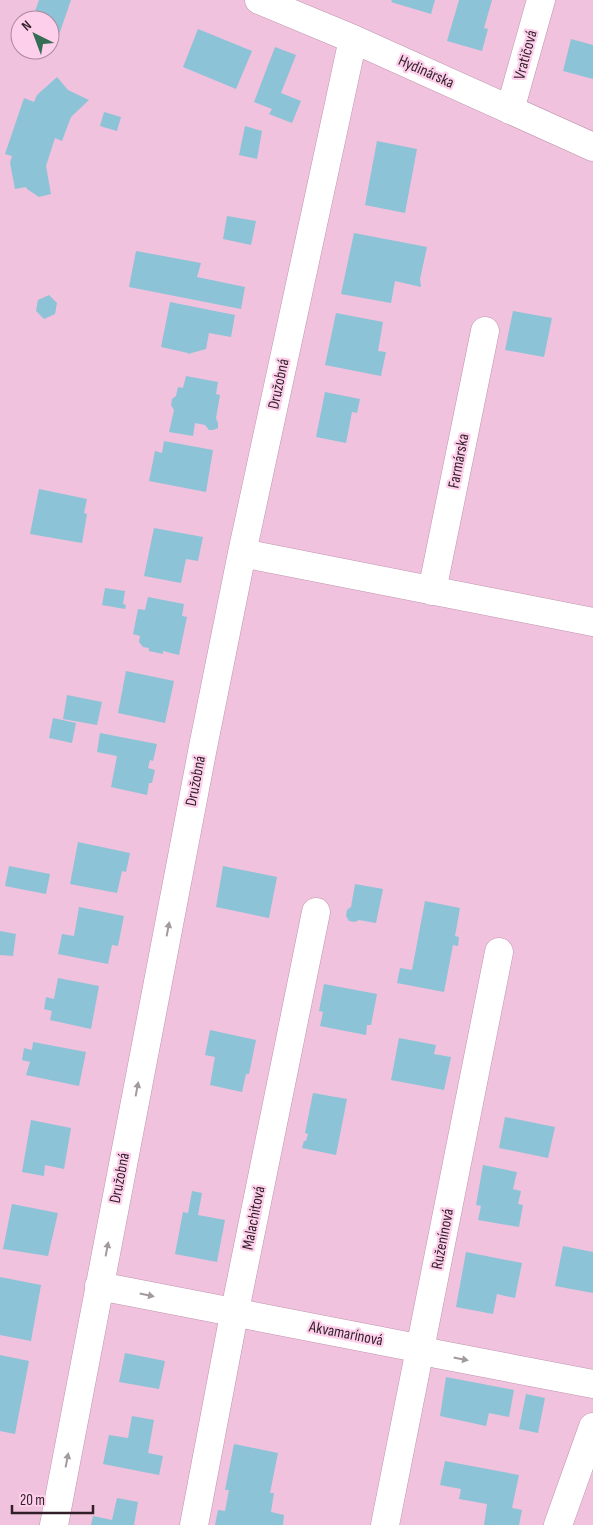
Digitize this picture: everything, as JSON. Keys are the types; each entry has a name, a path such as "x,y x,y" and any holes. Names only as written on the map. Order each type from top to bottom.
{"street":[{"name":"Hydinárska","path":"259,0 286,5 353,39 593,147"},
{"name":"Vratičová","path":"510,110 541,0"},
{"name":"Družobná","path":"54,1525 242,552 353,39"},
{"name":"Farmárska","path":"432,591 485,331"},
{"path":"242,552 593,622"},
{"name":"Malachitová","path":"194,1525 316,912"},
{"name":"Ruženínová","path":"385,1525 499,952"},
{"name":"Akvamarínová","path":"100,1286 593,1384"},
{"path":"558,1525 593,1427"}],"building":[{"path":"39,0 71,0 60,32 60,10 36,10"},
{"path":"392,0 435,0 431,14 391,2"},
{"path":"459,0 492,0 484,28 488,29 482,51 447,41"},
{"path":"198,29 252,51 236,89 183,67"},
{"path":"571,39 593,45 593,79 563,71"},
{"path":"275,47 296,55 281,93 301,101 292,123 269,114 272,109 254,102"},
{"path":"57,77 68,90 89,100 71,117 62,141 55,138 46,166 51,194 39,197 26,187 15,189 10,163 12,156 5,154 24,98 34,102 37,95"},
{"path":"104,112 121,117 117,131 100,126"},
{"path":"245,126 262,131 257,159 239,155"},
{"path":"377,141 417,149 405,213 365,205"},
{"path":"227,216 256,221 251,245 223,239"},
{"path":"354,233 427,247 420,279 421,287 395,281 391,303 341,294"},
{"path":"136,251 201,263 197,277 245,287 241,309 129,287"},
{"path":"49,295 57,303 55,314 44,319 36,311 38,300"},
{"path":"170,302 235,315 231,337 209,333 206,349 188,354 161,347"},
{"path":"513,311 552,318 544,357 505,350"},
{"path":"336,313 383,322 378,351 386,352 381,376 325,365"},
{"path":"186,376 218,382 216,394 220,395 216,418 218,428 209,430 205,425 195,423 193,436 169,432 174,410 171,405 172,399 176,396 178,387 183,388"},
{"path":"325,392 360,399 357,413 352,412 346,443 316,437"},
{"path":"164,441 213,450 206,492 149,481 155,451 162,453"},
{"path":"39,489 87,499 84,513 87,514 82,543 30,534"},
{"path":"154,528 203,537 198,561 186,559 181,583 144,576"},
{"path":"105,588 125,591 123,604 126,605 125,609 102,605"},
{"path":"148,597 184,604 182,616 187,617 179,655 163,651 163,654 149,651 149,648 143,647 139,642 140,636 133,634 138,609 145,610"},
{"path":"126,671 174,681 165,723 118,713"},
{"path":"67,695 102,702 97,725 63,719"},
{"path":"53,718 76,723 72,743 49,738"},
{"path":"100,733 157,744 153,761 150,760 148,768 155,770 152,783 149,783 147,795 111,787 117,756 97,752"},
{"path":"78,842 130,853 126,872 122,871 117,893 70,884"},
{"path":"9,866 50,874 46,894 5,886"},
{"path":"223,866 277,877 269,918 216,907"},
{"path":"355,884 383,889 376,923 359,920 355,922 349,921 346,916 347,910 351,907"},
{"path":"425,901 460,908 455,936 459,937 458,946 453,945 444,992 397,983 400,968 412,970"},
{"path":"79,907 124,916 118,946 112,945 108,964 58,954 62,934 74,936"},
{"path":"0,931 16,934 13,956 0,955"},
{"path":"58,978 99,986 91,1029 50,1020 52,1011 44,1009 46,997 54,999"},
{"path":"324,984 377,994 371,1025 367,1025 366,1035 320,1026 323,1012 319,1011"},
{"path":"210,1030 256,1040 249,1074 246,1074 242,1092 210,1085 215,1057 205,1055"},
{"path":"399,1038 436,1045 434,1054 451,1057 444,1090 391,1080"},
{"path":"33,1042 86,1052 79,1086 26,1075 30,1062 22,1060 24,1048 32,1050"},
{"path":"313,1093 347,1099 336,1155 302,1148 308,1134 305,1133"},
{"path":"505,1117 555,1127 548,1158 499,1148"},
{"path":"31,1120 71,1128 64,1169 45,1165 44,1176 22,1172"},
{"path":"483,1165 517,1172 513,1189 521,1191 518,1204 523,1205 519,1227 478,1220 481,1206 476,1205"},
{"path":"192,1191 202,1193 198,1215 225,1220 217,1262 175,1254 183,1212 188,1213"},
{"path":"12,1204 58,1213 48,1256 3,1249"},
{"path":"563,1246 593,1252 593,1293 555,1286"},
{"path":"466,1252 522,1263 515,1298 497,1294 493,1314 456,1307"},
{"path":"0,1277 41,1285 31,1341 0,1335"},
{"path":"125,1353 165,1361 159,1389 119,1382"},
{"path":"0,1355 29,1361 15,1434 0,1431"},
{"path":"446,1377 514,1390 509,1417 489,1413 486,1426 440,1416"},
{"path":"526,1394 545,1398 538,1433 519,1429"},
{"path":"132,1416 154,1420 148,1453 163,1456 159,1475 103,1464 109,1435 128,1438"},
{"path":"234,1444 278,1453 270,1493 274,1493 271,1512 284,1515 283,1525 215,1525 218,1510 225,1511 229,1490 225,1490"},
{"path":"445,1461 519,1475 512,1508 522,1510 519,1525 484,1525 487,1504 459,1499 461,1489 440,1485"},
{"path":"117,1498 138,1502 134,1525 91,1525 93,1516 112,1520"}]}
